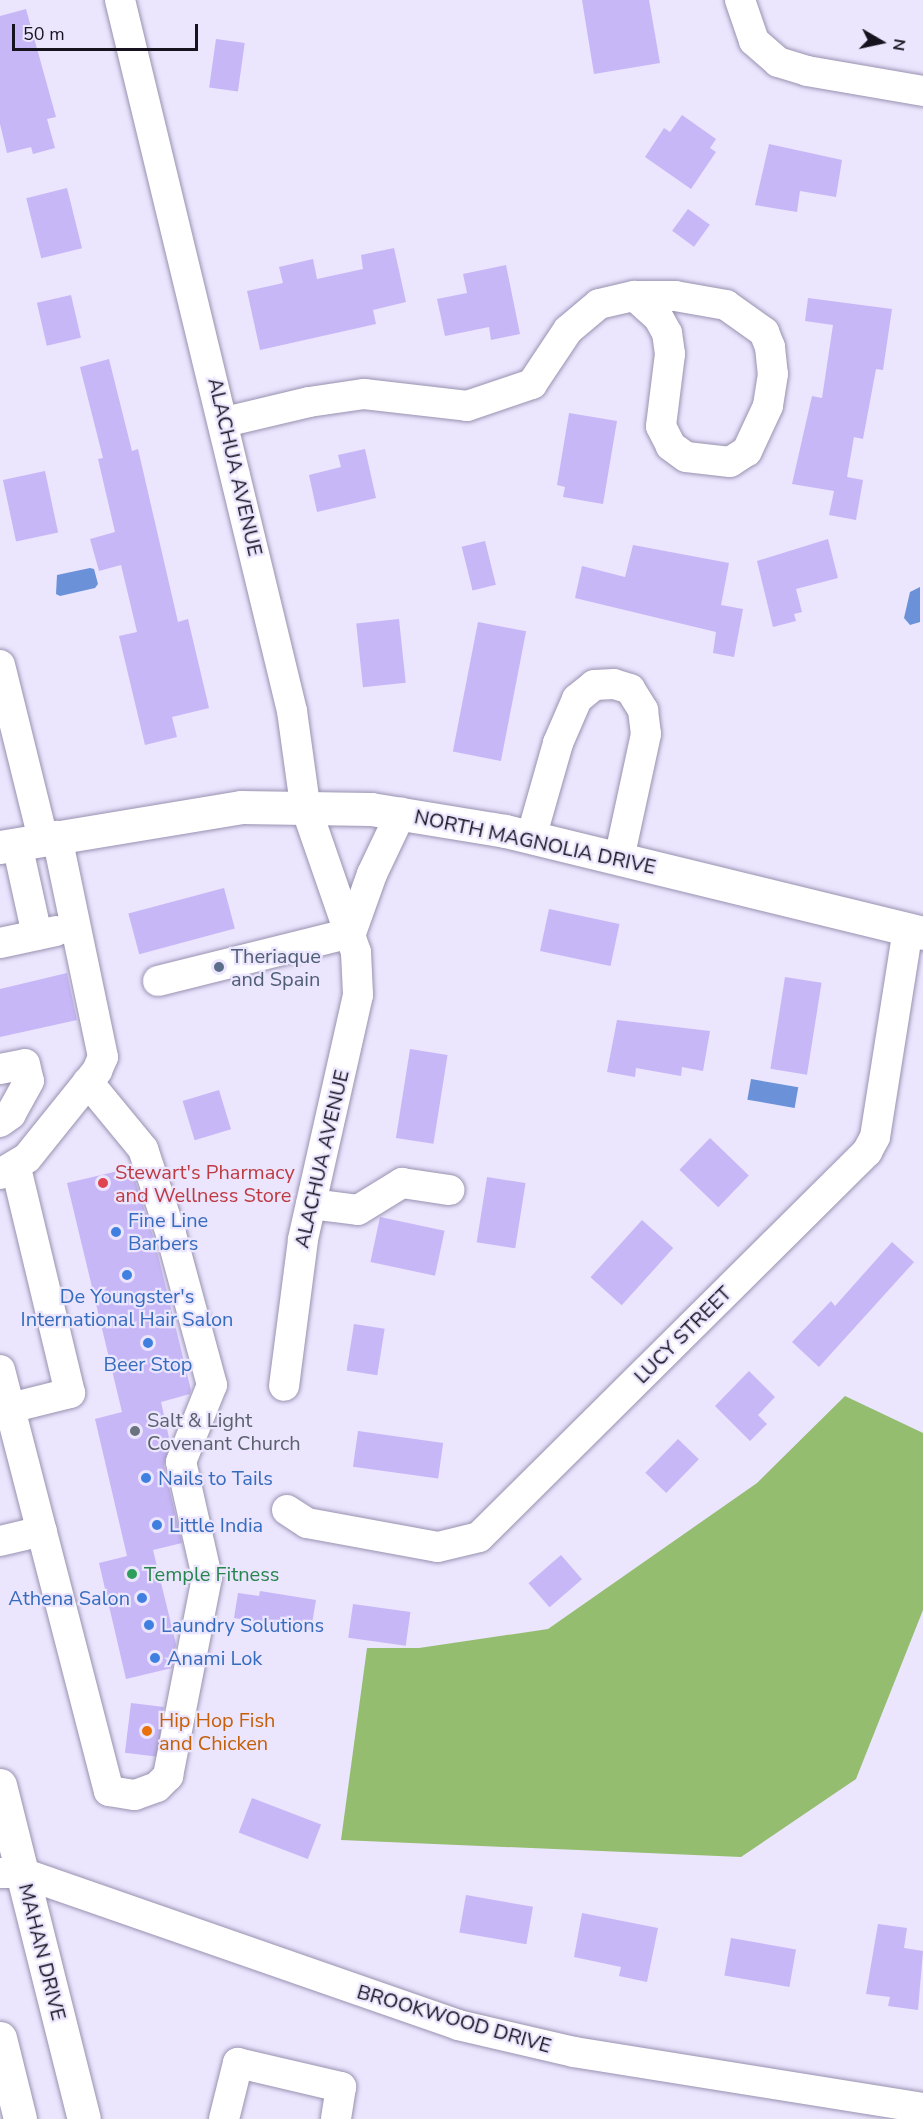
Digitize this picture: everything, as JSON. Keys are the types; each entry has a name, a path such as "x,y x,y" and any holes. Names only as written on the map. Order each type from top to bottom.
{"main road":[{"name":"NORTH MAGNOLIA DRIVE","path":"30,842 189,813 305,806 401,813 531,838 915,931"},
{"name":"MAHAN DRIVE","path":"0,1785 11,1873 84,2119"},
{"path":"1,2049 20,2119"}],"street":[{"name":"ALACHUA AVENUE","path":"120,0 225,422 292,711 305,806 351,933 358,995 311,1204 294,1294 284,1386"},
{"path":"741,0 754,41 778,62 807,71 923,91"},
{"path":"225,422 309,402 364,394 467,406 532,384 568,330 599,304 635,296 675,296 726,305 764,332 770,347 773,374 768,406 747,451 730,462 686,457 671,446 661,426 670,354 667,333 658,317 635,296"},
{"path":"0,665 30,842 37,935"},
{"path":"531,838 558,743 577,699 594,685 614,684 630,689 643,710 646,734 619,859"},
{"name":"ALACHUA AVENUE","path":"351,933 372,874 401,813"},
{"path":"10,1408 70,1393 8,1171 81,1090 101,1064 104,1049 77,927 30,842"},
{"path":"0,943 77,927"},
{"name":"LUCY STREET","path":"287,1509 307,1523 438,1547 479,1537 867,1152 875,1137 915,931"},
{"path":"158,981 351,933"},
{"path":"0,1069 25,1064 30,1081 11,1114 0,1122"},
{"path":"0,1370 109,1791 135,1795 157,1787 168,1776 207,1577 181,1462 212,1385 171,1234 143,1149 81,1090 27,1086"},
{"path":"311,1204 358,1210 402,1183 449,1190"},
{"path":"0,1541 42,1531"},
{"name":"BROOKWOOD DRIVE","path":"11,1873 458,2025 574,2052 923,2108"},
{"path":"224,2119 238,2063 341,2087 336,2119"}],"green space":[{"path":"845,1396 923,1433 923,1610 856,1779 741,1857 341,1840 367,1648 419,1648 548,1629 757,1483"}],"water":[{"path":"94,569 98,584 95,588 60,596 56,594 57,575"},
{"path":"920,587 920,622 910,625 904,618 910,592"},
{"path":"751,1079 798,1087 795,1108 747,1100"}],"building":[{"path":"582,0 649,0 660,63 594,74"},
{"path":"26,9 56,117 47,119 55,148 33,154 31,147 7,153 0,124 0,16"},
{"path":"216,39 245,43 238,92 209,88"},
{"path":"682,115 716,139 710,148 716,152 691,189 645,157 664,128 670,132"},
{"path":"769,144 842,160 836,197 800,191 797,212 755,205"},
{"path":"67,188 82,248 41,258 26,198"},
{"path":"688,209 710,225 694,247 672,231"},
{"path":"394,248 406,302 373,310 376,324 260,350 247,291 283,283 279,267 313,259 317,279 363,269 361,255"},
{"path":"506,265 520,334 491,340 489,327 445,336 437,299 467,293 463,274"},
{"path":"71,295 81,338 47,346 37,303"},
{"path":"808,298 892,309 883,370 876,369 863,439 854,437 847,477 863,480 856,520 829,515 834,491 792,484 812,396 822,398 833,325 805,321"},
{"path":"109,359 132,451 138,449 178,622 188,619 209,708 172,717 177,737 145,745 119,636 137,632 121,565 99,571 90,539 115,532 98,459 103,458 80,367"},
{"path":"569,413 617,421 603,504 563,497 565,487 557,485"},
{"path":"365,449 376,498 317,512 309,475 341,467 338,455"},
{"path":"45,471 58,533 16,542 3,480"},
{"path":"828,539 838,578 796,589 802,612 794,614 796,621 773,627 757,561"},
{"path":"485,541 496,585 473,590 462,547"},
{"path":"633,545 729,563 721,605 743,609 734,657 713,653 716,632 575,598 582,566 625,577"},
{"path":"399,619 406,683 363,687 356,623"},
{"path":"478,622 526,631 501,761 453,752"},
{"path":"224,888 235,929 139,954 128,914"},
{"path":"549,909 619,924 610,966 540,951"},
{"path":"67,973 77,1020 0,1037 0,989"},
{"path":"785,977 822,983 807,1075 770,1069"},
{"path":"617,1020 710,1031 703,1071 682,1067 681,1076 636,1068 635,1077 607,1072"},
{"path":"410,1049 448,1055 433,1144 396,1138"},
{"path":"219,1090 231,1129 195,1140 183,1101"},
{"path":"710,1138 749,1176 718,1207 679,1170"},
{"path":"131,1168 154,1239 191,1390 190,1394 161,1402 170,1442 164,1466 182,1543 153,1550 176,1644 172,1668 126,1679 99,1563 127,1556 95,1419 122,1412 67,1183"},
{"path":"487,1177 526,1183 515,1248 477,1242"},
{"path":"380,1217 445,1231 435,1276 370,1262"},
{"path":"642,1220 673,1248 622,1305 590,1277"},
{"path":"892,1242 914,1262 819,1367 792,1342 831,1301 835,1306"},
{"path":"354,1324 385,1329 377,1375 347,1370"},
{"path":"749,1371 775,1397 758,1415 767,1424 750,1441 715,1406"},
{"path":"358,1431 443,1443 438,1479 353,1467"},
{"path":"678,1439 699,1459 666,1493 645,1473"},
{"path":"561,1555 582,1579 550,1607 529,1583"},
{"path":"260,1591 316,1600 311,1630 234,1618 238,1593 259,1596"},
{"path":"353,1604 410,1612 406,1646 348,1638"},
{"name":"Hip Hop Fish and Chicken","path":"131,1703 164,1707 158,1757 125,1753"},
{"path":"252,1798 321,1825 308,1859 239,1833"},
{"path":"466,1895 533,1907 526,1944 459,1932"},
{"path":"582,1913 658,1928 647,1982 619,1976 621,1967 574,1957"},
{"path":"878,1924 907,1928 904,1948 923,1951 918,2010 888,2006 890,1997 866,1994"},
{"path":"731,1938 796,1949 789,1987 724,1975"}],"place":[{"name":"Theriaque and Spain","path":"219,967"},
{"name":"Stewart's Pharmacy and Wellness Store","path":"103,1183"},
{"name":"Fine Line Barbers","path":"116,1232"},
{"name":"De Youngster's International Hair Salon","path":"127,1275"},
{"name":"Beer Stop","path":"148,1343"},
{"name":"Salt & Light Covenant Church","path":"135,1431"},
{"name":"Nails to Tails","path":"146,1478"},
{"name":"Little India","path":"157,1525"},
{"name":"Temple Fitness","path":"132,1574"},
{"name":"Athena Salon","path":"142,1598"},
{"name":"Laundry Solutions","path":"149,1625"},
{"name":"Anami Lok","path":"155,1658"},
{"name":"Hip Hop Fish and Chicken","path":"147,1731"}]}
